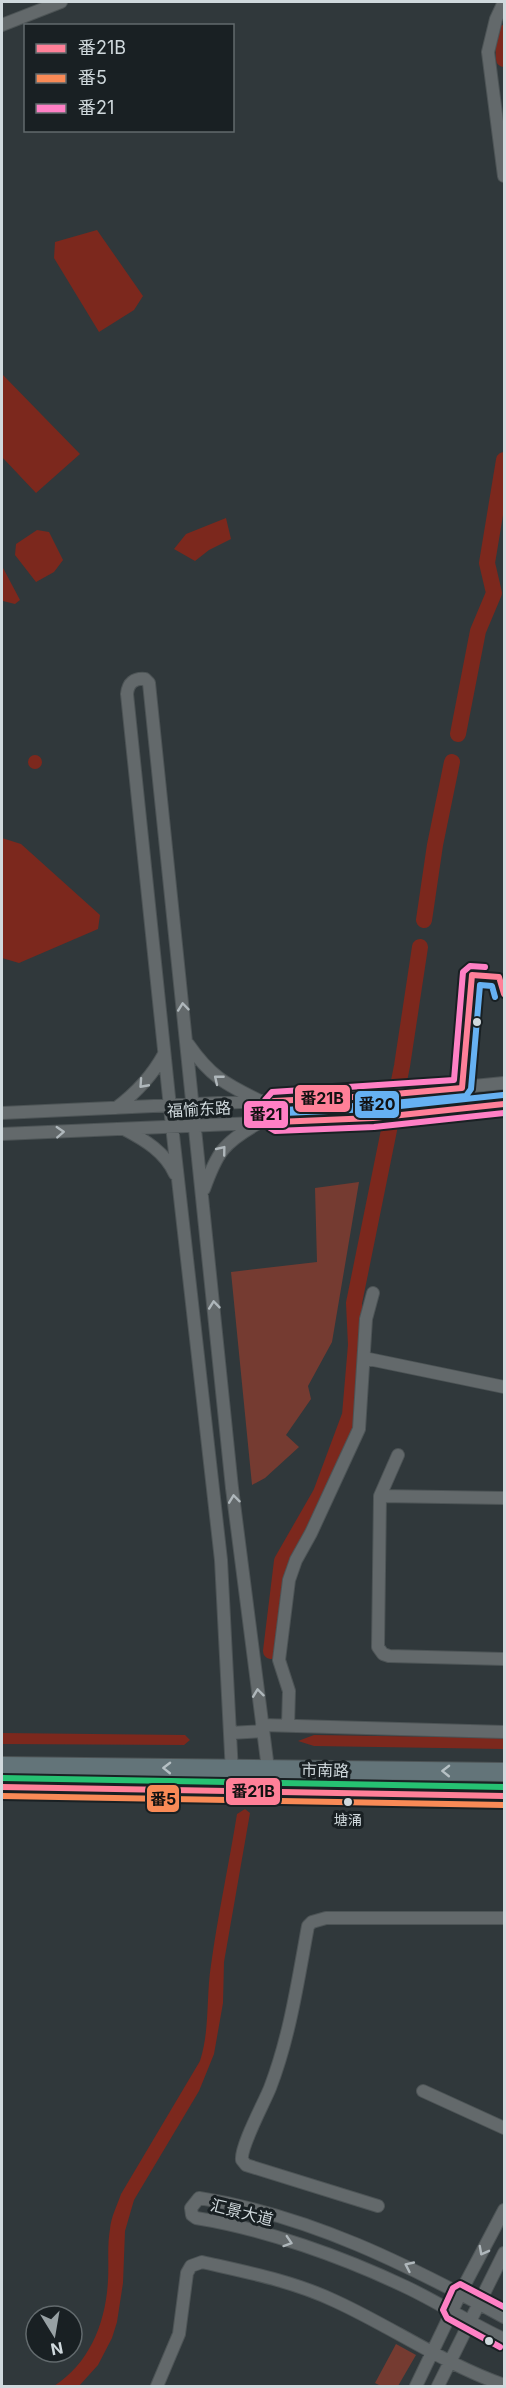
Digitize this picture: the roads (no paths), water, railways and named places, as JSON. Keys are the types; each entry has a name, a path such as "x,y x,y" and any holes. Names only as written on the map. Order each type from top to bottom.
{"highway":[{"name":"市南路","path":"2,1766 504,1772"},
{"path":"197,1768 198,1791"},
{"path":"302,1770 303,1793"},
{"name":"市南路","path":"2,1787 504,1796"}],"street":[{"path":"2,25 61,2"},
{"path":"504,2 496,20 488,52 504,176"},
{"path":"233,1792 220,1560 127,694 127,687 132,681 139,679 145,679 149,683 232,1488 271,1792"},
{"path":"187,1042 204,1067 226,1085 261,1101"},
{"path":"115,1108 130,1098 145,1082 164,1054"},
{"name":"福愉东路","path":"2,1113 372,1096 504,1083"},
{"path":"274,1101 276,1122"},
{"name":"福愉东路","path":"2,1134 373,1118 504,1104"},
{"path":"203,1193 215,1159 227,1143 259,1123"},
{"path":"123,1129 148,1142 164,1156 172,1166 178,1180"},
{"path":"288,1726 289,1691 279,1660 289,1580 296,1560 311,1533 359,1429 366,1319 373,1293"},
{"path":"364,1358 504,1387"},
{"path":"398,1455 380,1496 378,1647 383,1654 389,1656 504,1659"},
{"path":"380,1496 504,1498"},
{"path":"230,1733 288,1726 504,1732"},
{"path":"378,2206 246,2165 242,2160 242,2148 260,2114 272,2083 290,2022 308,1926 312,1922 326,1918 504,1918"},
{"path":"423,2091 504,2128"},
{"name":"汇景大道","path":"504,2317 461,2293 366,2247 240,2206 199,2198 190,2208 192,2215 196,2218 257,2232 359,2266 504,2338"},
{"path":"416,2386 504,2210"},
{"path":"438,2386 504,2253"},
{"path":"157,2386 176,2343 182,2321 187,2273 195,2263 244,2272 316,2293 359,2312 450,2362 504,2385"}],"waterway":[{"path":"504,33 504,59"},
{"path":"458,734 478,631 494,593 487,563 504,460"},
{"path":"424,920 435,845 452,762"},
{"path":"271,1651 282,1561 321,1493 350,1415 356,1345 354,1303 402,1066 420,947"}],"place":[{"name":"塘涌","path":"348,1802"}]}
